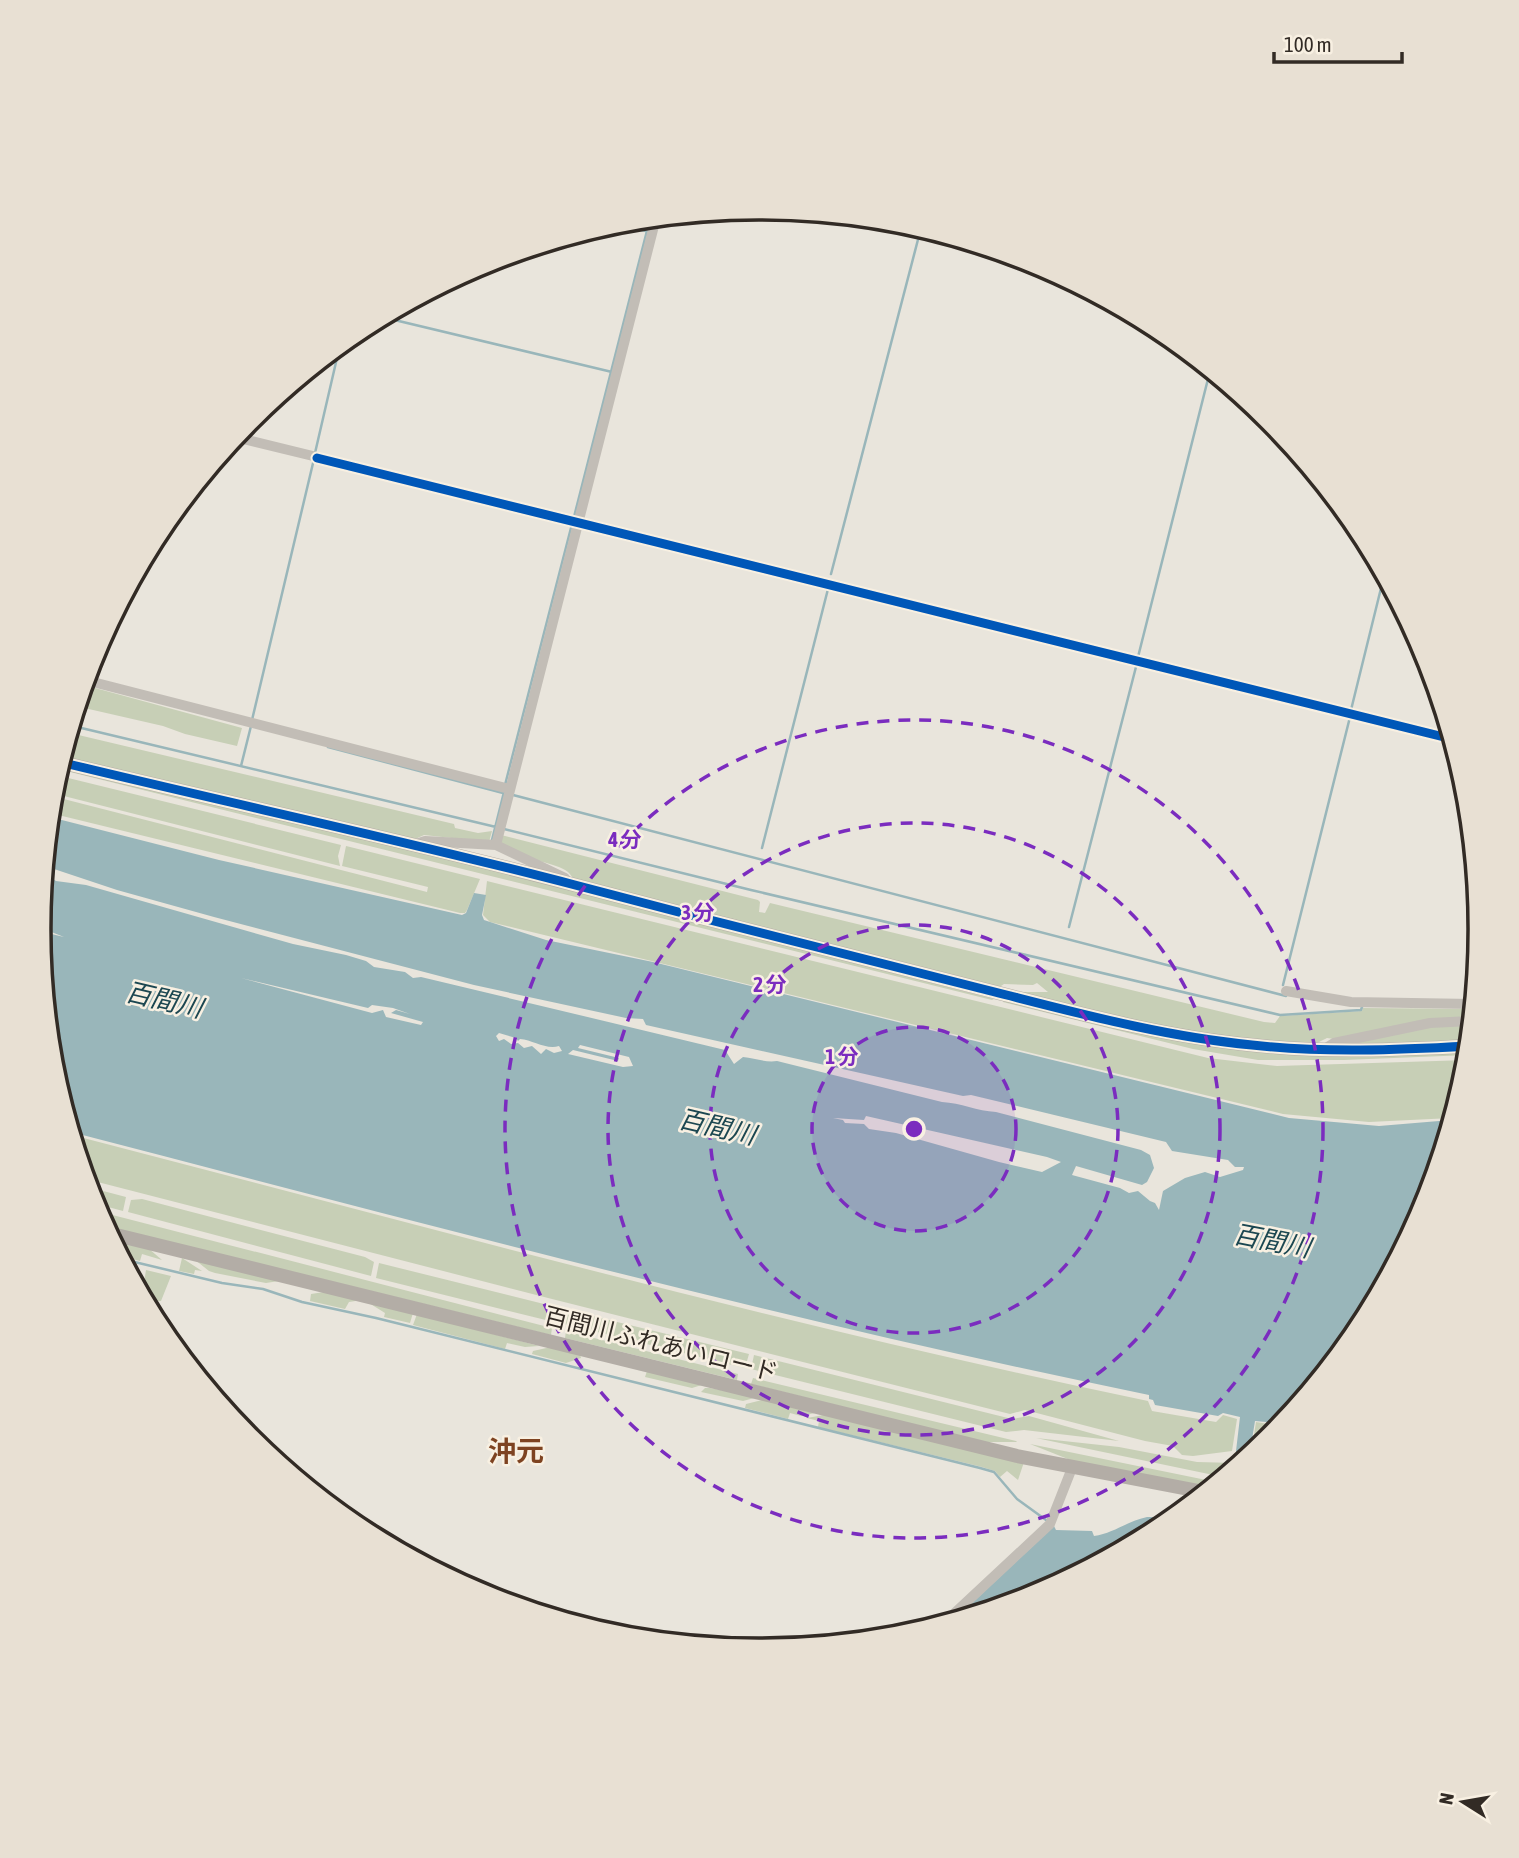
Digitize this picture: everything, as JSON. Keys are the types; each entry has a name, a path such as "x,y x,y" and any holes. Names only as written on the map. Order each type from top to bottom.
{"street":[{"path":"496,845 506,791 653,228"},
{"path":"247,440 1441,736"},
{"path":"95,683 506,791"},
{"path":"70,765 228,804 415,845 1123,1024 1215,1041 1322,1050 1458,1046"},
{"path":"415,845 425,841 496,845 565,878 573,885"},
{"path":"1286,991 1351,1003 1464,1004"},
{"path":"1322,1050 1334,1043 1430,1023 1462,1021"},
{"name":"百間川ふれあいロード","path":"121,1236 1072,1468 1192,1490"},
{"path":"959,1609 1050,1524 1072,1468"}],"green space":[{"path":"93,688 242,728 237,746 86,708"},
{"path":"78,735 454,824 455,828 478,833 492,831 489,842 424,835 411,841 72,760"},
{"path":"70,768 412,849 994,999 69,772"},
{"path":"67,778 341,845 338,856 340,866 63,796"},
{"path":"63,799 427,892 428,887 342,866 346,846 480,879 467,910 460,913 60,815"},
{"path":"501,835 758,900 759,912 765,913 770,903 1264,1022 1275,1023 1280,1016 1362,1011 1363,1008 1463,1009 1462,1019 1327,1038 1313,1045 1196,1034 1009,992 1048,992 1037,983 1004,984 998,988 575,882 568,872 561,868 522,856 505,847 500,841"},
{"path":"487,881 1208,1058 1277,1066 1456,1060 1442,1118 1369,1122 1283,1114 490,922 483,915"},
{"path":"1004,1000 1233,1048 1458,1051 1457,1055 1258,1060 1193,1049 1003,1002"},
{"path":"1462,1024 1459,1041 1342,1046 1432,1026"},
{"path":"82,1138 743,1308 1148,1401 1152,1411 1216,1422 1223,1415 1237,1419 1232,1451 1182,1455 1173,1446 1025,1410 1010,1414 98,1182"},
{"path":"101,1190 126,1197 123,1211 108,1207"},
{"path":"142,1199 365,1257 374,1262 371,1276 128,1212 131,1200"},
{"path":"112,1215 552,1328 551,1335 118,1229"},
{"path":"124,1242 148,1248 162,1260 142,1254 140,1261 133,1259"},
{"path":"182,1258 202,1271 195,1270 194,1274 179,1271"},
{"path":"194,1259 279,1281 266,1283 215,1273"},
{"path":"379,1263 560,1308 558,1323 376,1278"},
{"path":"146,1270 171,1276 161,1301 157,1301 144,1280"},
{"path":"324,1292 362,1300 349,1302 345,1309 310,1301 311,1294"},
{"path":"369,1303 413,1313 410,1323 384,1317 385,1313"},
{"path":"567,1311 749,1354 745,1368 564,1324"},
{"path":"417,1314 539,1346 525,1347 507,1343 505,1349 413,1325"},
{"path":"566,1331 738,1374 737,1380 565,1338"},
{"path":"551,1347 580,1354 581,1358 566,1363 532,1354 533,1351"},
{"path":"754,1355 1012,1419 1029,1416 1119,1441 1024,1430 1006,1432 751,1369"},
{"path":"647,1371 705,1384 692,1388 645,1377"},
{"path":"753,1378 1017,1442 985,1442 751,1384"},
{"path":"705,1388 758,1397 743,1401 701,1392"},
{"path":"766,1399 815,1413 801,1416 790,1413 788,1419 745,1408 746,1404"},
{"path":"829,1414 1024,1462 1018,1480 1007,1471 1000,1477 995,1471 982,1467 818,1427 819,1421 807,1418"},
{"path":"1256,1422 1267,1424 1261,1430 1254,1437"},
{"path":"1036,1438 1119,1447 1197,1462 1226,1463 1211,1475"},
{"path":"1030,1444 1205,1480 1198,1486 1083,1465"}],"water":[{"name":"百間川","path":"60,819 219,860 462,915 466,913 474,893 486,895 482,915 484,920 546,940 653,962 1289,1118 1379,1126 1441,1121 1431,1157 1395,1242 1349,1323 1322,1360 1268,1422 1255,1421 1252,1438 1236,1453 1240,1417 1155,1405 1149,1395 743,1304 82,1135 64,1067 57,1022 51,934 64,937 51,932 52,879 86,885 293,944 346,955 366,961 374,967 405,972 413,978 421,977 725,1050 734,1064 743,1057 777,1061 942,1102 996,1112 1141,1150 1150,1155 1154,1168 1147,1182 1142,1185 1076,1166 1072,1175 1129,1193 1138,1191 1155,1203 1159,1210 1163,1191 1185,1178 1205,1172 1220,1177 1243,1170 1244,1167 1235,1167 1228,1160 1172,1151 1166,1142 971,1095 963,1096 646,1025 643,1019 626,1018 474,985 117,890 54,869","holes":["241,978 368,1008 372,1005 393,1008 410,1014 396,1010 391,1013 423,1022 421,1025 386,1017 383,1010 372,1013","499,1033 518,1041 520,1039 549,1047 559,1046 562,1051 554,1053 546,1049 541,1054 532,1046 524,1048 504,1039 499,1041 496,1036","580,1045 629,1057 633,1066 623,1067 568,1054 573,1050 618,1061 619,1058 578,1048","866,1116 1047,1157 1061,1162 1042,1172 833,1118 864,1120"]},
{"path":"1154,1517 1073,1565 1031,1584 969,1606 1054,1526 1056,1530 1092,1531 1094,1536 1134,1521"}],"waterway":[{"path":"574,517 647,229"},
{"path":"831,574 918,239"},
{"path":"396,320 612,372"},
{"path":"315,453 336,361"},
{"path":"1138,657 1208,380"},
{"path":"252,720 314,459"},
{"path":"505,785 572,524"},
{"path":"762,848 828,589"},
{"path":"1351,710 1381,589"},
{"path":"1069,927 1137,663"},
{"path":"1283,985 1350,717"},
{"path":"241,766 251,726"},
{"path":"80,728 496,827"},
{"path":"328,747 503,793"},
{"path":"492,840 504,792"},
{"path":"513,795 1286,996"},
{"path":"504,829 1280,1015 1361,1010 1362,1007"},
{"path":"135,1262 222,1283 263,1289 302,1302 980,1468 994,1472 1017,1499 1046,1520"}],"cycle path":[{"path":"317,458 1441,736"},
{"path":"70,764 447,853 1147,1029 1279,1048 1388,1050 1458,1047"}],"district":[{"name":"沖元","path":"516,1451"}]}
